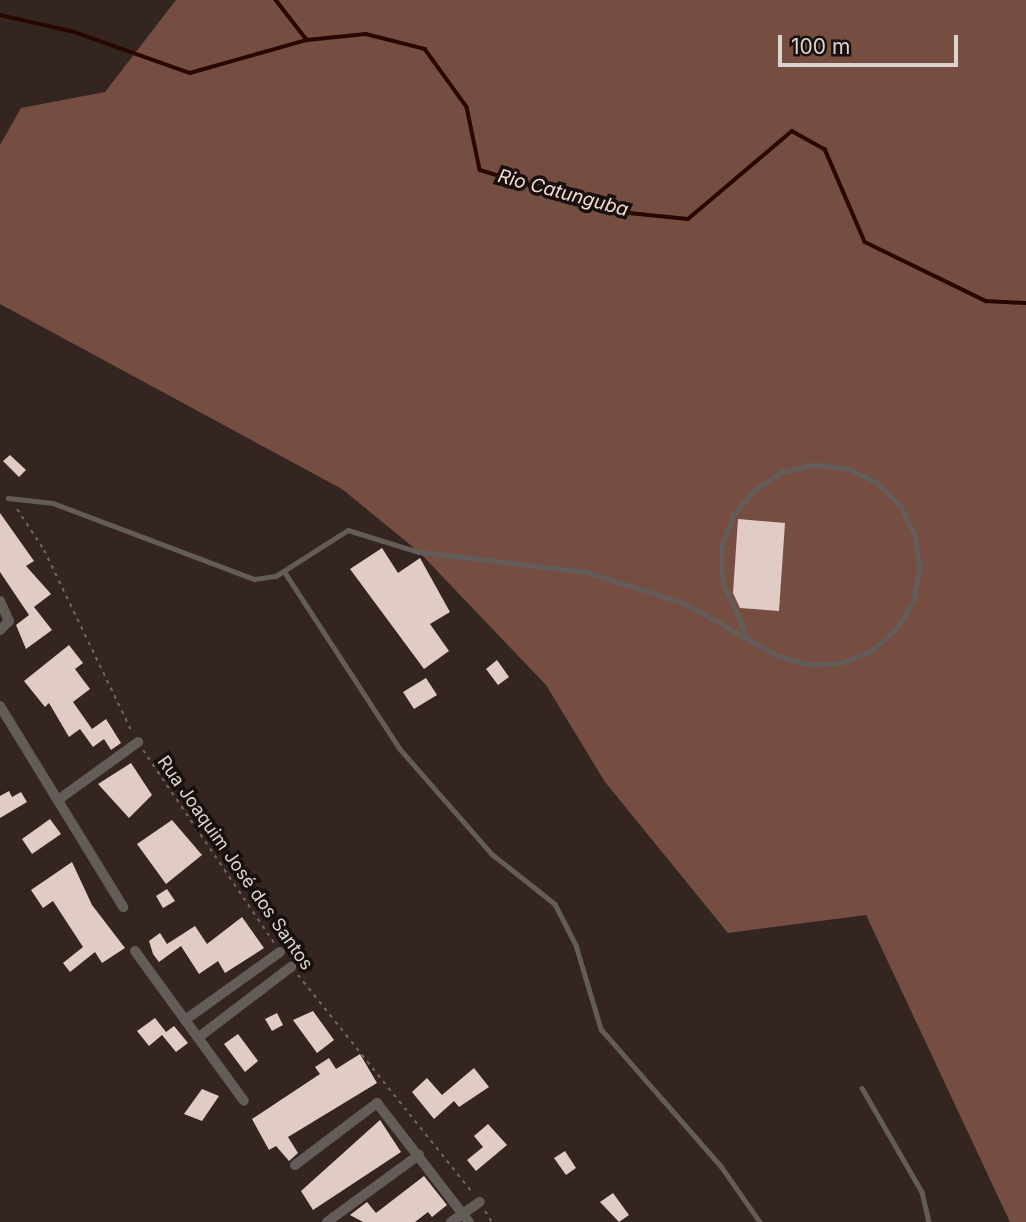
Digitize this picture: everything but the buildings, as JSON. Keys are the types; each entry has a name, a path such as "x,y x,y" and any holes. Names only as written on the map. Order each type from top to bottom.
{"street":[{"path":"0,601 9,621 0,630"},
{"path":"0,706 122,907"},
{"path":"58,800 138,742"},
{"path":"135,951 244,1101"},
{"path":"186,1020 280,952"},
{"path":"199,1037 291,967"},
{"path":"295,1165 376,1103 419,1154 466,1218"},
{"path":"327,1222 419,1154"},
{"path":"451,1222 466,1218 480,1202"}],"lane":[{"path":"8,498 53,503 238,575 264,579 284,571 331,535 354,530 419,552 586,572 684,603 747,634 778,656 809,665 841,663 871,651 896,629 913,601 919,569 915,536 901,507 877,483 848,469 815,465 783,472 755,489 734,515 722,546 722,580 747,634"},
{"path":"284,571 400,749 492,854 555,904 576,946 601,1029 721,1166 760,1222"},
{"path":"862,1088 922,1192 929,1222"}],"path":[{"name":"Rua Joaquim José dos Santos","path":"8,498 44,550 138,742 280,952"},
{"name":"Rua Joaquim José dos Santos","path":"291,967 480,1202 492,1222"}],"shaded area":[{"path":"176,0 1026,0 1026,1222 1010,1222 866,915 728,933 605,782 546,685 419,552 342,489 0,304 0,145 21,108 105,92"}],"waterway":[{"path":"276,0 307,40"},
{"name":"Rio Catunguba","path":"0,15 74,32 190,73 307,40 366,34 425,49 467,107 480,170 619,212 688,219 792,131 825,149 865,242 986,301 1026,303"}]}
